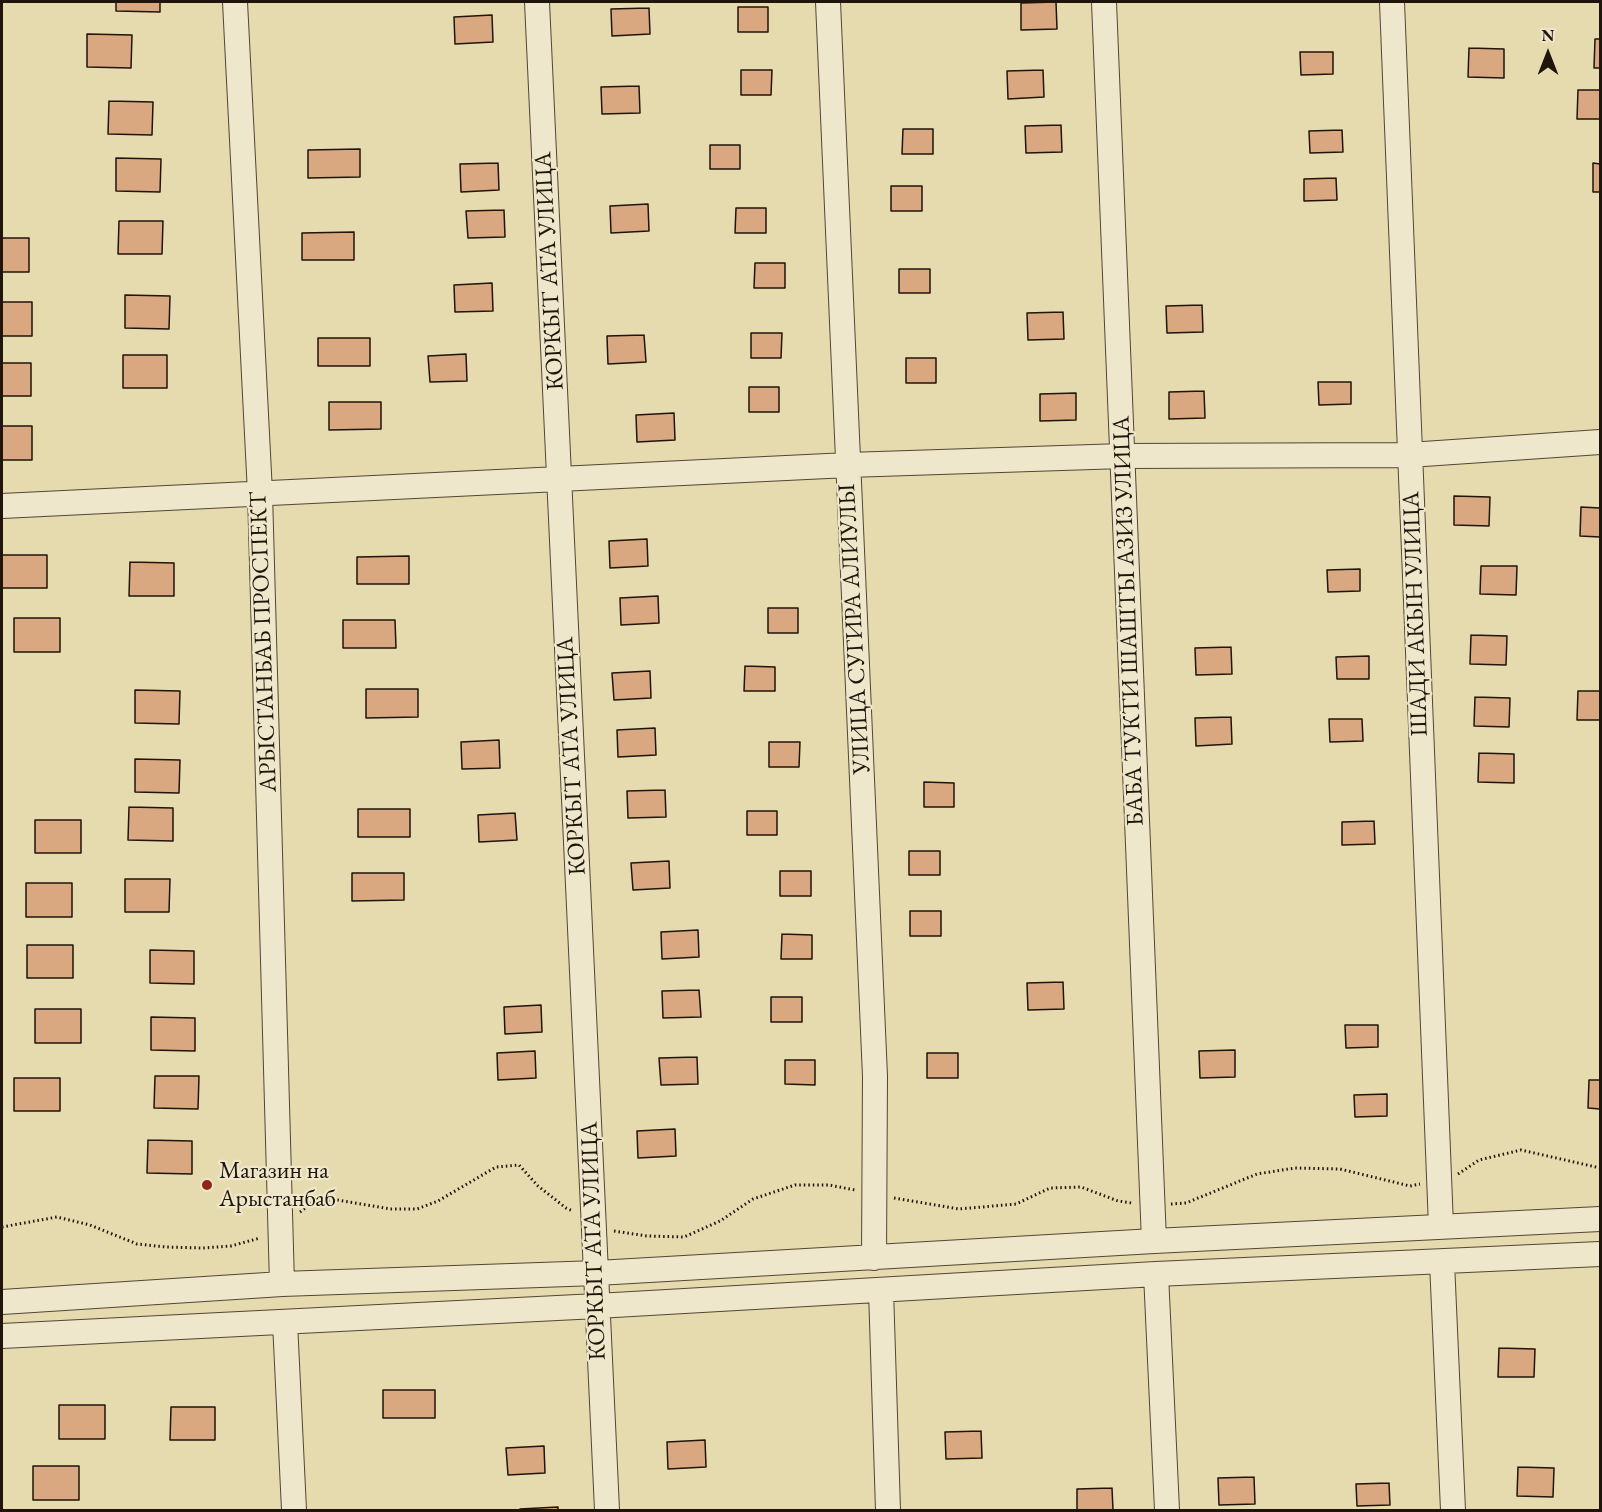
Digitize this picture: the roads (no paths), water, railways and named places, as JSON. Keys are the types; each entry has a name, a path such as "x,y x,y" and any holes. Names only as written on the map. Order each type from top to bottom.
{"street":[{"name":"АРЫСТАНБАБ ПРОСПЕКТ","path":"235,2 260,493 282,1284"},
{"name":"КОРКЫТ АТА УЛИЦА","path":"537,2 607,1510"},
{"name":"УЛИЦА СУГИРА АЛИУЛЫ","path":"828,2 875,1076 874,1258"},
{"name":"БАБА ТУКТИ ШАШТЫ АЗИЗ УЛИЦА","path":"1104,2 1154,1241"},
{"name":"ШАДИ АКЫН УЛИЦА","path":"1392,2 1441,1226"},
{"path":"2,506 848,465 1123,456 1409,454 1600,442"},
{"path":"2,1302 282,1284 597,1273 1154,1241 1600,1220"},
{"path":"2,1336 597,1306 1156,1274 1600,1254"},
{"path":"1442,1262 1453,1510"},
{"path":"1156,1274 1167,1510"},
{"path":"881,1290 888,1510"},
{"path":"285,1322 294,1510"}],"place":[{"name":"Магазин на Арыстанбаб","path":"207,1185"}]}
